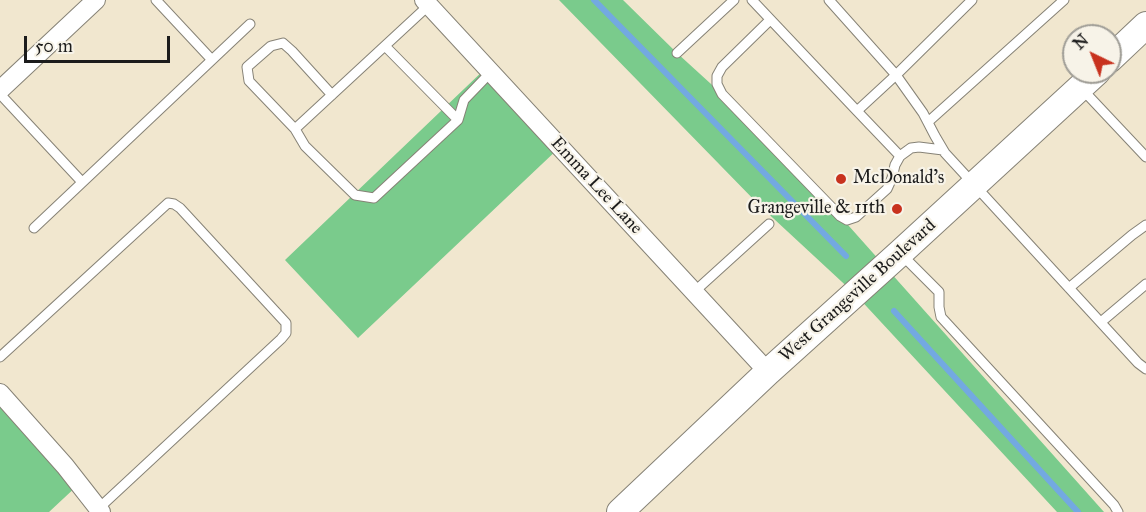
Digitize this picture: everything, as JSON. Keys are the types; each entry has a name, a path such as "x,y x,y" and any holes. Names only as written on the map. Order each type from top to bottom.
{"main road":[{"path":"1122,49 1141,34"},
{"name":"West Grangeville Boulevard","path":"620,512 768,372 1084,84"}],"street":[{"path":"0,92 96,0"},
{"name":"Emma Lee Lane","path":"427,2 768,372"},
{"path":"0,393 57,457 100,511"}],"lane":[{"path":"156,0 212,60"},
{"path":"677,53 734,0"},
{"path":"752,0 900,156"},
{"path":"829,0 896,75 923,113 943,150 1146,369"},
{"path":"857,111 972,0"},
{"path":"928,122 1064,0"},
{"path":"295,129 385,46 427,2"},
{"path":"770,20 722,67 717,76 717,84 730,102 840,216 847,220 856,217 887,189 900,156 911,148 943,150"},
{"path":"34,228 250,24"},
{"path":"332,94 283,44 271,46 247,67 249,81 295,129 305,146 354,195 374,198 458,120 464,100 491,72"},
{"path":"385,46 458,120"},
{"path":"1091,84 1146,157"},
{"path":"0,92 82,182"},
{"path":"0,357 168,203 180,208 286,323 286,333 281,339 100,511"},
{"path":"694,292 769,224"},
{"path":"1069,288 1146,225"},
{"path":"900,253 939,292 941,316 1118,512"},
{"path":"1101,322 1146,284"}],"green space":[{"path":"559,0 623,0 722,94 840,216 1104,512 1057,512 855,294 760,206"},
{"path":"487,67 560,147 358,338 285,260"},
{"path":"0,393 79,484 49,512 0,512"}],"waterway":[{"path":"594,0 846,256"},
{"path":"894,311 1078,512"}],"place":[{"name":"McDonald's","path":"841,179"},
{"name":"Grangeville & 11th","path":"897,209"}]}
